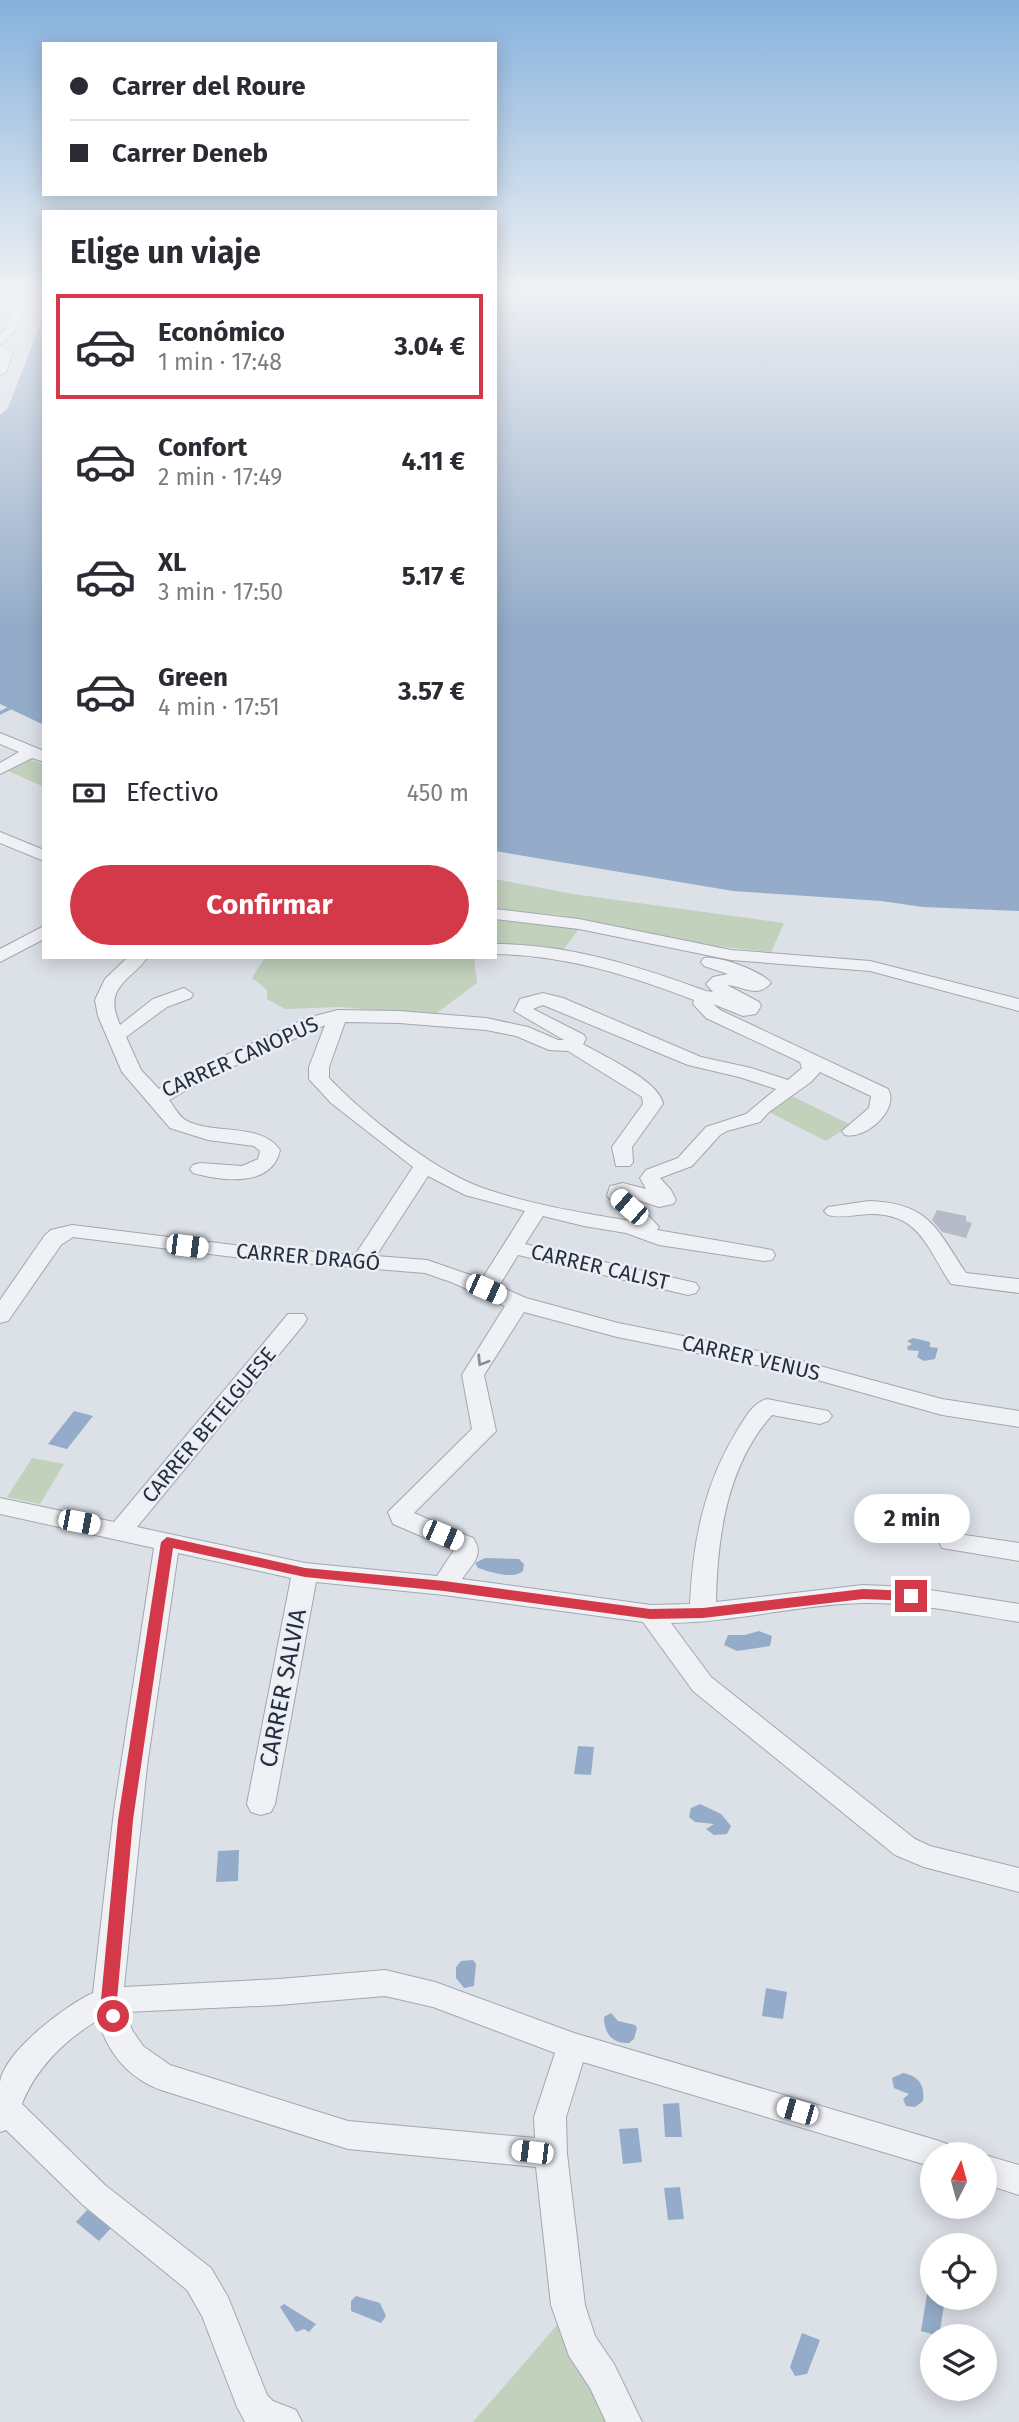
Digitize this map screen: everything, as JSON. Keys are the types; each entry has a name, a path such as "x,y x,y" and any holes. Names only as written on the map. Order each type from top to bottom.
{"street":[{"path":"0,738 33,753"},
{"path":"0,761 33,753"},
{"path":"0,769 33,753"},
{"path":"0,837 42,855"},
{"path":"0,856 20,845"},
{"path":"497,914 579,923 696,948 762,958 870,966 1019,1005"},
{"path":"0,957 42,932"},
{"path":"497,948 544,953 618,968 704,997 717,998 738,1010 749,1010 752,1004 720,990 715,984 722,979 753,987 762,983 756,978 700,958 696,955 696,948"},
{"name":"CARRER CANOPUS","path":"137,959 111,983 104,996 107,1016 132,1072 158,1098 259,1046 314,1022 338,1016 400,1017 486,1024 521,1031 556,1046 572,1045 645,1089 652,1096 653,1104 622,1147 623,1162"},
{"path":"116,1034 126,1030 160,1003 184,994"},
{"path":"704,997 702,1004 713,1014 880,1093 881,1106 876,1113 852,1131"},
{"name":"CARRER CANOPUS","path":"572,1045 576,1043 576,1037 526,1013 522,1008 524,1005 539,999 556,1002 695,1061 721,1069 744,1072 792,1088"},
{"path":"338,1016 319,1067 319,1079 338,1099 424,1166 472,1191 537,1208"},
{"name":"CARRER CALIST","path":"644,1234 648,1227 646,1223 617,1196 617,1190 630,1189 653,1202 666,1200 664,1194 652,1184 650,1178 653,1174 685,1163 713,1131 753,1118 762,1108 792,1088 811,1069 808,1059"},
{"path":"158,1098 177,1124 208,1134 260,1141 270,1150 270,1157 265,1164 250,1172 200,1169"},
{"path":"362,1261 424,1166"},
{"path":"835,1211 870,1207 913,1217 923,1224 959,1279 1019,1286"},
{"name":"CARRER CALIST","path":"486,1289 537,1208 584,1220 631,1227 659,1239 764,1255"},
{"name":"CARRER DRAGÓ","path":"0,1316 53,1240 64,1232 242,1252 427,1267 486,1289"},
{"name":"CARRER CALIST","path":"512,1247 688,1287"},
{"name":"CARRER VENUS","path":"486,1289 518,1303 617,1330 783,1363 942,1407 1019,1419"},
{"path":"444,1586 466,1554 467,1548 464,1544 402,1518 400,1513 484,1432 474,1375 518,1303"},
{"name":"CARRER BETELGUESE","path":"121,1531 296,1319"},
{"path":"703,1613 703,1569 711,1513 722,1479 740,1444 768,1407 820,1416"},
{"path":"0,1506 305,1572 444,1586 650,1614 703,1613 863,1594 889,1594 1019,1613"},
{"path":"167,1542 125,1820 109,2000 117,2032 135,2061 146,2070 181,2084 348,2136 551,2154"},
{"path":"951,1542 1019,1552"},
{"name":"CARRER SALVIA","path":"261,1804 305,1572"},
{"path":"650,1614 702,1684 905,1847 924,1856 1019,1880"},
{"path":"284,2422 262,2414 254,2407 216,2308 200,2279 94,2195 2,2113 16,2081 39,2052 73,2020 93,2006 109,2000 279,1992 385,1983 435,1995 573,2046 920,2149"},
{"path":"573,2046 550,2117 551,2154 568,2305 580,2344 602,2376 624,2422"},
{"path":"998,2173 1019,2180"}],"green space":[{"path":"27,759 42,763 42,786 6,770"},
{"path":"497,879 573,894 784,923 771,952 715,946 559,915 497,909"},
{"path":"497,920 579,929 562,951 497,944"},
{"path":"264,959 474,959 477,983 434,1015 340,1007 285,1009 267,999 267,990 252,978"},
{"path":"792,1096 851,1125 826,1141 767,1111"},
{"path":"32,1458 64,1464 40,1504 7,1497"},
{"path":"559,2323 612,2422 473,2422"}],"water":[{"path":"11,401 42,401 42,724 0,704 0,415 8,408"},
{"path":"497,401 1019,401 1019,911 923,907 881,901 733,891 497,851"},
{"path":"913,1338 930,1342 930,1347 938,1348 935,1359 924,1361 917,1357 919,1351 908,1350 907,1347 912,1344 907,1341"},
{"path":"74,1411 93,1416 67,1449 48,1444"},
{"path":"485,1558 519,1559 524,1564 523,1571 507,1575 478,1568 475,1563"},
{"path":"759,1631 772,1636 770,1646 737,1651 724,1645 728,1635 745,1635"},
{"path":"578,1746 594,1747 591,1775 574,1774"},
{"path":"700,1804 721,1814 731,1826 727,1834 714,1835 706,1829 714,1824 695,1822 689,1817 691,1808"},
{"path":"239,1850 238,1881 216,1882 218,1851"},
{"path":"473,1960 476,1964 474,1986 464,1988 456,1978 456,1967 461,1961"},
{"path":"766,1988 787,1992 783,2019 762,2016"},
{"path":"611,2013 618,2021 635,2025 637,2028 634,2039 629,2043 618,2042 607,2033 604,2017"},
{"path":"903,2073 913,2076 922,2086 923,2101 915,2107 906,2106 903,2099 909,2094 894,2088 892,2078"},
{"path":"679,2103 682,2137 665,2137 663,2104"},
{"path":"638,2128 642,2162 623,2164 619,2129"},
{"path":"680,2187 684,2219 668,2220 664,2188"},
{"path":"87,2210 111,2228 99,2241 76,2222"},
{"path":"356,2296 380,2303 386,2316 381,2323 351,2311 351,2301"},
{"path":"284,2304 316,2324 309,2332 304,2329 296,2332 280,2307"},
{"path":"924,2310 943,2310 941,2324 922,2324"},
{"path":"802,2333 820,2340 807,2374 795,2376 790,2367"}],"building":[{"path":"937,1210 966,1216 966,1221 972,1223 966,1238 942,1232 932,1220"}],"waterway":[{"path":"0,713 10,708"}],"route":[{"path":"113,2016 109,2000 125,1820 167,1542 305,1572 444,1586 650,1614 685,1615 863,1594 911,1596"}]}
